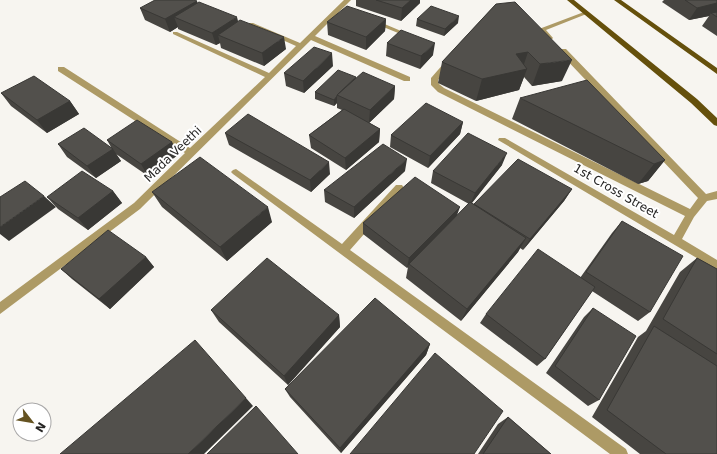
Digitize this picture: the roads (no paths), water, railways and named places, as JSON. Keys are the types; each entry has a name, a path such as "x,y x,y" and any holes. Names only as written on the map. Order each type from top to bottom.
{"main road":[{"path":"570,0 694,101 717,123"},
{"path":"617,0 717,72"}],"street":[{"name":"Mada Veethi","path":"0,309 137,206 301,46 343,10 348,0"},
{"path":"586,13 554,26 539,27 704,198"},
{"path":"366,19 410,36"},
{"path":"251,24 301,46"},
{"path":"175,33 270,76"},
{"path":"311,37 407,78"},
{"path":"454,58 434,80 435,85 441,90 691,214"},
{"path":"60,69 191,153"},
{"name":"1st Cross Street","path":"502,140 717,265"},
{"path":"236,172 621,454"},
{"path":"343,250 399,188"},
{"path":"676,240 691,214 704,198 717,195"}]}
